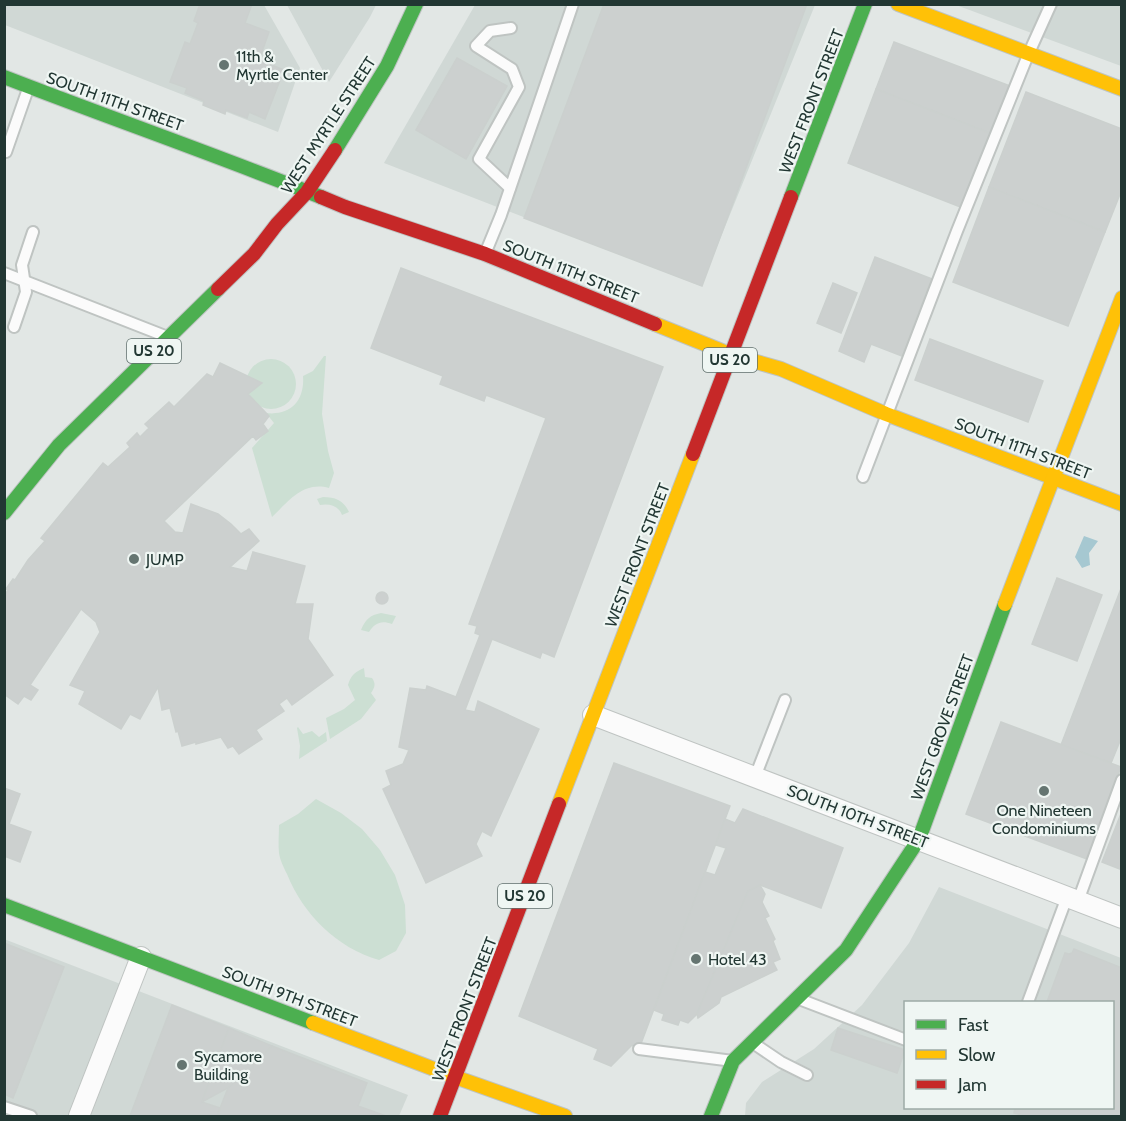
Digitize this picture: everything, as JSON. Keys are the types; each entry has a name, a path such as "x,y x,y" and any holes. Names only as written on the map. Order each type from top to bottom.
{"main road":[{"name":"WEST MYRTLE STREET","path":"4,513 59,445 254,254 277,224 307,192 387,66 416,4"},
{"name":"WEST FRONT STREET","path":"440,1116 866,4"},
{"path":"898,4 1122,89"},
{"name":"SOUTH 11TH STREET","path":"4,77 242,165 345,207 485,254 732,355 781,369 886,414 1122,504"},
{"name":"WEST GROVE STREET","path":"711,1116 733,1061 846,950 919,839 977,678 1122,298"},
{"name":"SOUTH 9TH STREET","path":"4,905 455,1077 565,1116"}],"street":[{"name":"SOUTH 10TH STREET","path":"593,715 1122,918"},
{"path":"79,1116 141,957"}],"lane":[{"path":"485,254 573,4"},
{"path":"863,477 957,231 1028,54 1051,4"},
{"path":"510,188 479,159 519,87 512,69 476,46 490,31 511,28"},
{"path":"6,152 29,86"},
{"path":"14,327 26,292 22,265 33,232"},
{"path":"4,273 168,337"},
{"path":"755,777 784,700"},
{"path":"1028,1001 1122,780"},
{"path":"797,999 904,1039"},
{"path":"752,1043 781,1062 807,1075"},
{"path":"639,1049 733,1061"},
{"path":"4,1107 31,1116"}],"shaded area":[{"path":"4,5 264,5 300,68 278,132 5,25"},
{"path":"287,5 376,5 329,82"},
{"path":"475,5 815,5 701,286 384,163"},
{"path":"956,5 1121,5 1121,66"},
{"path":"939,887 1121,958 1121,1116 745,1116 746,1103 762,1082 814,1049 862,1005 909,943"},
{"path":"4,939 408,1095 399,1116 5,1116"}],"green space":[{"path":"326,356 322,414 334,473 329,488 312,487 304,490 272,517 252,448 274,423 266,413 282,412 294,405 301,393 303,376 313,371"},
{"path":"266,359 276,359 289,366 296,379 296,389 289,402 276,409 266,409 257,405 250,398 246,389 246,379 250,370 257,363"},
{"path":"323,497 339,500 349,512 342,515 339,509 333,506 320,505 317,499"},
{"path":"381,613 396,616 392,624 381,622 369,632 361,630 368,618"},
{"path":"364,668 365,677 372,678 374,682 371,693 376,700 361,719 330,739 326,718 344,709 355,700 348,685 354,674"},
{"path":"298,727 303,734 312,731 319,737 326,732 327,741 299,759"},
{"path":"316,799 341,813 362,829 380,850 395,875 405,905 406,933 396,951 379,960 349,947 323,928 302,903 282,864 279,850 279,825 298,814"}],"water":[{"path":"1084,536 1098,541 1089,553 1090,565 1082,568 1075,557"}],"building":[{"name":"11th & Myrtle Center","path":"200,4 252,4 245,23 269,32 259,60 284,70 265,119 249,112 247,118 226,110 225,114 203,105 204,101 185,93 187,88 170,82 185,42 190,44 198,23 194,21"},
{"path":"604,4 807,4 702,286 524,218"},
{"path":"894,42 1010,86 992,134 876,89"},
{"path":"457,58 507,86 466,159 416,130"},
{"path":"876,89 992,134 963,208 848,163"},
{"path":"1026,92 1122,129 1122,189 1105,232 989,187"},
{"path":"989,187 1105,232 1068,326 953,282"},
{"path":"875,257 932,279 902,356 871,344 864,362 839,351"},
{"path":"401,268 663,367 554,657 542,652 540,658 492,639 465,710 475,712 478,701 539,729 491,836 482,831 476,844 482,856 426,883 383,789 391,785 386,771 403,764 409,750 399,747 410,688 426,690 427,686 456,697 480,635 475,633 477,626 469,624 546,418 486,395 484,401 440,384 443,376 371,348"},
{"path":"833,283 857,293 841,333 817,323"},
{"path":"930,339 1043,381 1028,422 915,380"},
{"name":"JUMP","path":"220,363 262,383 248,394 269,416 263,424 268,431 256,440 253,436 164,521 175,532 183,533 191,504 218,514 241,534 249,529 259,541 230,567 247,571 253,552 305,566 295,604 313,604 308,639 333,675 292,705 287,698 279,704 284,711 256,730 262,739 239,754 233,746 228,748 221,737 182,746 170,708 162,710 158,687 140,719 130,714 121,729 79,704 85,691 70,685 100,632 96,622 81,609 30,685 38,690 31,700 24,696 18,704 4,694 4,596 8,590 6,589 45,541 41,538 103,463 108,467 130,447 127,443 137,433 140,437 149,428 145,424 169,402 174,407 207,374 213,377"},
{"path":"1057,578 1102,595 1077,661 1032,644"},
{"path":"1122,586 1122,736 1111,763 1061,745"},
{"path":"382,592 388,598 382,604 376,598"},
{"name":"One Nineteen Condominiums","path":"1001,722 1121,767 1087,859 966,814"},
{"path":"614,763 730,806 639,1049 632,1045 611,1066 594,1059 598,1049 519,1016"},
{"path":"4,788 20,794 9,824 31,832 20,862 4,856"},
{"name":"Hotel 43","path":"743,809 843,848 821,908 760,885 748,891 697,1014 688,1023 680,1020 678,1025 662,1020 664,1014 654,1010 705,872 715,875 726,848 716,845 725,819 735,823"},
{"path":"1122,811 1122,870 1102,862"},
{"path":"760,885 765,894 762,902 769,916 765,918 775,939 773,941 780,959 773,962 777,970 721,997 719,1003 698,1018 697,1014 748,891"},
{"path":"4,943 64,967 13,1098 4,1094"},
{"path":"1074,949 1122,968 1122,1116 1025,1116 1014,1113 1015,1109 1114,1109 1114,1001 1047,1001 1065,953 1072,953"},
{"name":"Sycamore Building","path":"172,1005 229,1028 202,1102 220,1108 217,1116 130,1116"},
{"path":"229,1028 272,1046 252,1068 228,1088 202,1102"},
{"path":"838,1028 904,1050 904,1053 897,1073 831,1050"},
{"path":"272,1046 367,1083 358,1106 386,1116 217,1116 228,1088 252,1068"}],"traffic: fast":[{"path":"335,150 387,66 416,4"},
{"path":"791,197 865,4"},
{"path":"4,77 321,197"},
{"path":"4,513 59,445 218,289"},
{"path":"711,1116 733,1061 846,950 919,839 1005,604"},
{"path":"4,905 313,1023"}],"traffic: slow":[{"path":"898,4 1122,89"},
{"path":"1005,604 1122,298"},
{"path":"655,324 732,355 781,369 886,414 1122,504"},
{"path":"559,804 693,454"},
{"path":"313,1023 455,1077"},
{"path":"455,1077 565,1116"}],"traffic: jam":[{"path":"218,289 254,254 277,224 307,192 335,150"},
{"path":"321,197 485,254 655,324"},
{"path":"693,454 791,197"},
{"path":"440,1116 559,804"}],"place":[{"name":"11th & Myrtle Center","path":"224,65"},
{"name":"JUMP","path":"134,559"},
{"name":"One Nineteen Condominiums","path":"1044,791"},
{"name":"Hotel 43","path":"696,959"},
{"name":"Sycamore Building","path":"182,1065"}]}
